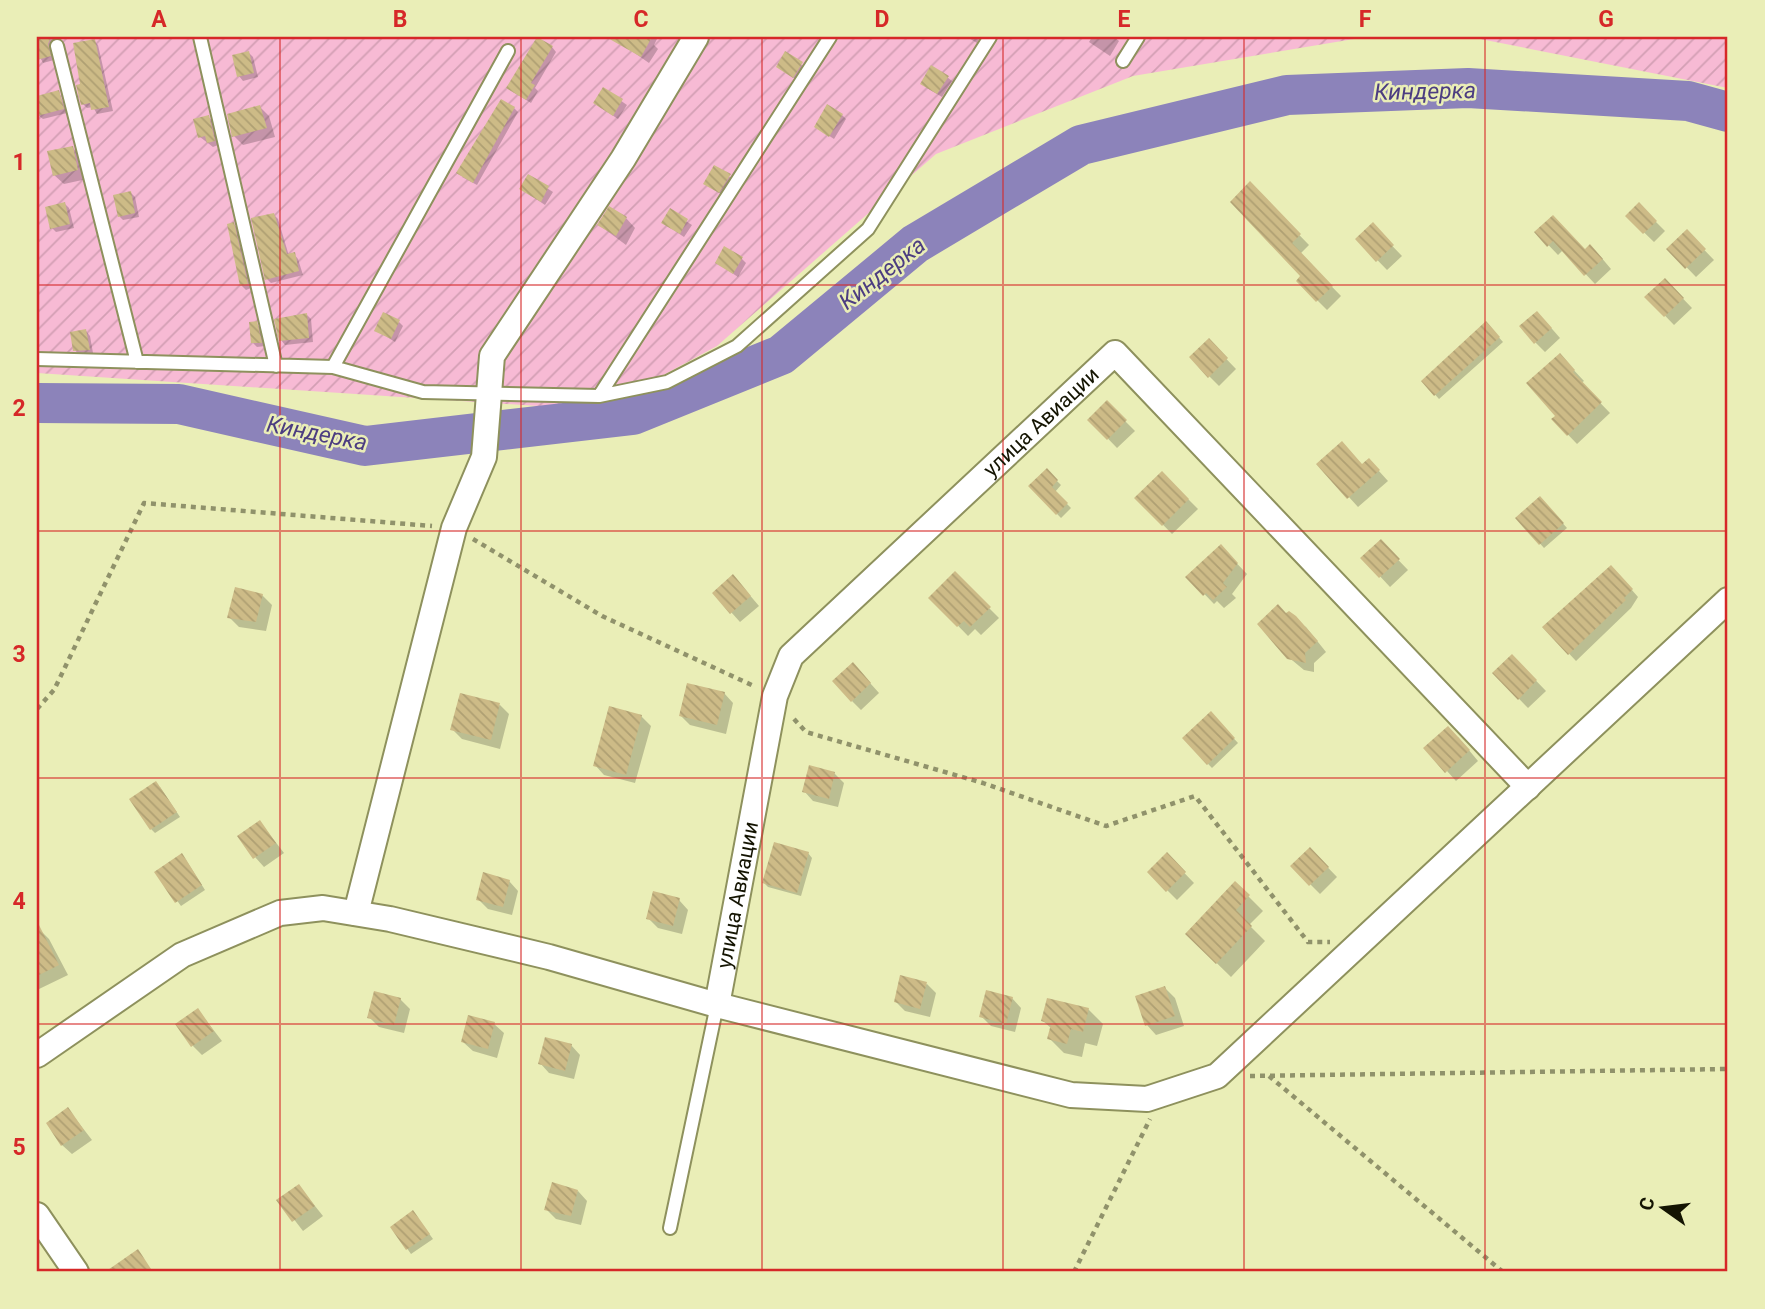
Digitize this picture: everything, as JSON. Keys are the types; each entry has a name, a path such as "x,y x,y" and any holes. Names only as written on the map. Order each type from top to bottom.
{"street":[{"path":"356,914 454,528 484,457 492,356 623,159 696,37"},
{"name":"улица Авиации","path":"717,1005 775,696 791,656 1115,353 1528,787"},
{"path":"37,1055 183,955 280,913 323,908 549,957 717,1005 1071,1095 1147,1099 1217,1076 1728,600"},
{"path":"37,1214 76,1272"}],"lane":[{"path":"200,37 276,366"},
{"path":"598,396 830,37"},
{"path":"37,359 333,367 423,392 487,405 598,396 667,382 737,346 868,229 990,37"},
{"path":"1123,61 1138,37"},
{"path":"57,46 137,362"},
{"path":"333,367 508,51"},
{"path":"670,1228 717,1005"}],"path":[{"path":"37,709 54,690 144,503 454,528 602,616 775,696 806,732 983,783 1106,826 1195,796 1308,942 1362,942"},
{"path":"1217,1076 1728,1069"},
{"path":"1269,1076 1503,1272"},
{"path":"1074,1272 1163,1094"}],"shaded area":[{"path":"37,37 1366,37 1133,76 936,154 717,346 599,410 37,373"},
{"path":"1470,37 1728,37 1728,88"}],"building":[{"path":"37,37 51,37 48,44 51,56 37,60"},
{"path":"537,37 553,46 531,83 535,85 526,100 506,88"},
{"path":"606,37 652,37 641,57"},
{"path":"95,39 109,107 91,110 90,103 81,105 76,85 80,84 73,43"},
{"path":"249,51 254,73 237,77 232,55"},
{"path":"785,51 803,62 793,78 776,67"},
{"path":"931,65 949,76 937,94 920,84"},
{"path":"603,87 623,99 613,116 593,103"},
{"path":"59,90 64,109 37,116 37,96"},
{"path":"501,99 515,107 473,183 456,173"},
{"path":"827,104 843,114 829,137 814,127"},
{"path":"260,105 267,128 232,137 227,114"},
{"path":"209,115 215,141 207,143 205,136 198,138 193,119"},
{"path":"73,146 78,170 53,176 47,151"},
{"path":"714,165 731,174 719,193 703,184"},
{"path":"528,174 549,186 541,202 519,189"},
{"path":"1250,181 1301,234 1292,243 1333,286 1316,302 1296,281 1300,276 1230,202"},
{"path":"131,191 135,213 118,217 113,195"},
{"path":"65,202 70,224 50,229 45,207"},
{"path":"1639,202 1657,221 1643,234 1625,216"},
{"path":"609,206 627,217 616,236 597,225"},
{"path":"670,208 688,219 680,234 661,223"},
{"path":"274,213 287,254 295,252 299,271 265,280 251,218"},
{"path":"1553,215 1585,249 1590,244 1603,259 1584,276 1553,241 1547,247 1534,232"},
{"path":"234,222 248,284 240,286 227,224"},
{"path":"1373,222 1394,245 1376,262 1355,239"},
{"path":"1687,229 1706,249 1685,269 1666,249"},
{"path":"724,246 743,257 733,274 715,263"},
{"path":"1665,278 1684,298 1664,317 1644,297"},
{"path":"1537,311 1552,328 1534,344 1519,326"},
{"path":"383,312 400,320 391,339 374,331"},
{"path":"307,313 309,338 279,341 274,319"},
{"path":"257,321 262,343 251,343 249,322"},
{"path":"1486,321 1500,337 1434,396 1421,381"},
{"path":"86,329 90,350 73,351 70,332"},
{"path":"1209,338 1228,358 1208,378 1189,357"},
{"path":"1560,353 1575,370 1573,372 1602,402 1567,436 1551,419 1555,416 1526,383"},
{"path":"1107,400 1127,420 1107,440 1087,420"},
{"path":"1342,441 1362,464 1369,458 1380,470 1347,499 1316,464"},
{"path":"1047,468 1058,480 1052,487 1068,503 1056,515 1028,486"},
{"path":"1162,471 1189,499 1162,526 1134,498"},
{"path":"1540,496 1564,523 1539,545 1515,518"},
{"path":"1381,539 1400,559 1379,578 1360,558"},
{"path":"1221,544 1238,563 1223,583 1227,587 1213,600 1206,593 1203,596 1185,577"},
{"path":"1611,565 1633,589 1624,598 1626,600 1568,655 1542,627"},
{"path":"955,571 991,607 970,627 964,621 957,627 928,598"},
{"path":"733,574 751,596 730,614 712,593"},
{"path":"235,587 263,594 256,622 227,618"},
{"path":"1278,604 1286,613 1289,611 1296,616 1318,641 1305,653 1306,663 1287,659 1257,624"},
{"path":"1512,654 1537,680 1518,700 1492,673"},
{"path":"853,662 871,683 851,702 832,681"},
{"path":"687,683 725,692 717,725 679,716"},
{"path":"460,693 500,703 491,740 450,730"},
{"path":"609,706 642,715 626,775 593,766"},
{"path":"1211,711 1235,738 1207,765 1182,738"},
{"path":"1448,726 1470,750 1445,773 1423,748"},
{"path":"809,765 835,772 829,799 802,792"},
{"path":"156,781 177,812 150,830 129,799"},
{"path":"260,820 276,843 253,859 237,836"},
{"path":"774,842 809,852 797,893 762,883"},
{"path":"1310,847 1329,867 1309,886 1290,866"},
{"path":"1167,852 1186,872 1166,892 1147,872"},
{"path":"182,853 202,885 175,903 154,872"},
{"path":"483,872 510,880 503,907 476,900"},
{"path":"1235,881 1250,895 1236,910 1252,926 1216,964 1185,934"},
{"path":"653,891 680,898 673,926 646,919"},
{"path":"37,921 59,965 37,976"},
{"path":"900,975 927,982 920,1009 894,1002"},
{"path":"1165,986 1175,1016 1145,1026 1135,996"},
{"path":"986,990 1013,997 1006,1024 979,1017"},
{"path":"374,991 401,998 394,1025 367,1018"},
{"path":"1047,998 1089,1008 1083,1032 1071,1029 1067,1044 1047,1039 1051,1024 1041,1021"},
{"path":"198,1008 214,1031 191,1047 175,1024"},
{"path":"468,1015 495,1022 488,1049 461,1042"},
{"path":"545,1037 572,1044 565,1071 538,1064"},
{"path":"68,1107 84,1130 61,1146 46,1123"},
{"path":"552,1182 578,1190 571,1216 544,1210"},
{"path":"299,1184 315,1206 292,1222 276,1200"},
{"path":"413,1210 430,1234 406,1250 390,1227"},
{"path":"138,1249 153,1272 105,1272"}],"waterway":[{"name":"Киндерка","path":"37,403 179,404 365,446 633,415 781,355 915,244 1081,145 1287,95 1468,88 1688,101 1728,112"}]}
